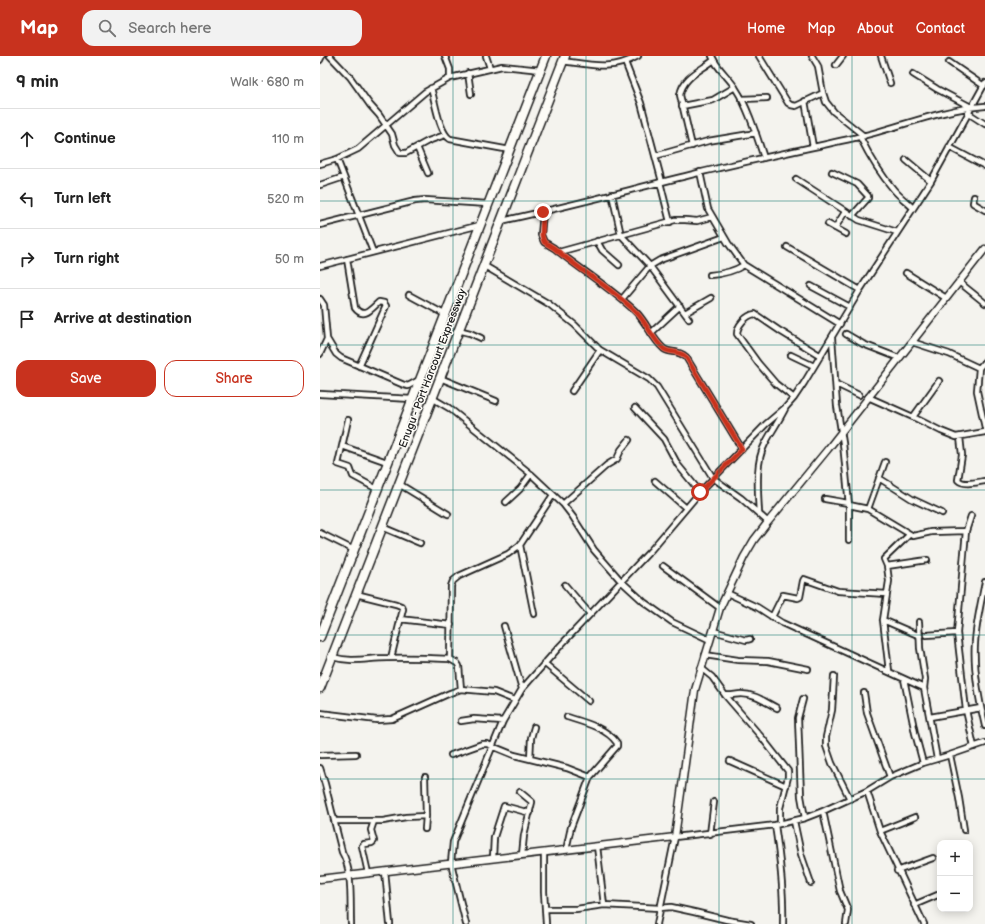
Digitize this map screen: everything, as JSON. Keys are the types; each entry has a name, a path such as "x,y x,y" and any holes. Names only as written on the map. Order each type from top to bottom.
{"highway":[{"name":"Enugu - Port Harcourt Expressway","path":"320,637 546,56"},
{"name":"Enugu - Port Harcourt Expressway","path":"320,688 564,58"}],"main road":[{"path":"320,879 675,837 695,690 720,608 744,557 754,540 768,522 984,251"}],"street":[{"path":"320,60 322,56"},
{"path":"331,56 350,77 370,105 387,125 400,153 406,153 428,141 445,135"},
{"path":"445,56 450,69 450,78"},
{"path":"486,56 490,68"},
{"path":"564,58 605,66 625,62 638,56"},
{"path":"759,56 788,103 793,106 823,93"},
{"path":"812,56 818,66 826,102 834,112 862,136 865,147 884,177 894,190 913,208"},
{"path":"836,65 843,56"},
{"path":"888,56 881,58 890,83"},
{"path":"692,146 680,96 685,82 713,58 735,87 756,133 764,158"},
{"path":"625,62 641,103 670,222"},
{"path":"466,924 451,863 454,842 492,746 514,700 522,688 544,663 651,550 700,492 766,424 794,398 860,290 931,181 984,85 949,62"},
{"path":"320,164 337,159 358,149 431,88 450,78 502,66 514,66 541,70"},
{"path":"468,74 471,94"},
{"path":"913,74 937,89 972,107"},
{"path":"682,106 713,100 735,87"},
{"path":"431,88 441,127 445,135 450,139 510,150"},
{"path":"741,100 767,98"},
{"path":"805,101 814,147"},
{"path":"501,221 543,212 700,172 862,136 947,112 985,106"},
{"path":"968,113 985,124"},
{"path":"655,156 708,141 756,133"},
{"path":"417,147 428,173"},
{"path":"949,147 985,166"},
{"path":"337,159 373,252"},
{"path":"906,160 931,181"},
{"path":"700,172 708,209 724,237 744,265 840,324"},
{"path":"832,172 857,184 868,196 868,198 852,216"},
{"path":"320,185 344,177"},
{"path":"796,179 859,220 897,232"},
{"path":"612,194 620,235 650,266 689,318"},
{"path":"974,197 973,203 985,210"},
{"path":"320,225 415,201 425,200 488,204"},
{"path":"543,212 542,239 544,242 622,299 637,314 655,341 665,350 681,353 686,357 742,449"},
{"path":"835,228 845,212"},
{"path":"559,252 670,222 680,220 697,221 712,217"},
{"path":"828,224 846,234"},
{"path":"320,266 480,225"},
{"path":"622,299 650,266 666,257 724,237"},
{"path":"598,241 602,250 619,265"},
{"path":"787,247 860,290"},
{"path":"347,259 358,312 368,313 379,302 384,303 386,306 359,366"},
{"path":"483,265 549,304 575,325 600,350 644,376 657,388 713,478 741,498 768,522"},
{"path":"710,275 728,273 744,265"},
{"path":"906,273 946,298"},
{"path":"959,282 985,302"},
{"path":"811,286 850,307"},
{"path":"409,295 446,315"},
{"path":"685,313 711,298"},
{"path":"320,299 324,305 327,339 336,354 341,358 404,385 408,386 420,380"},
{"path":"651,333 680,306"},
{"path":"794,398 776,384 758,363 738,334 737,329 750,315 755,314 821,356"},
{"path":"458,330 470,333 480,338"},
{"path":"846,334 863,344 899,358"},
{"path":"832,338 837,406 849,504 849,540"},
{"path":"320,354 327,339"},
{"path":"912,342 949,354 979,368"},
{"path":"572,391 600,350"},
{"path":"791,355 814,366"},
{"path":"985,361 979,368 977,391 985,428"},
{"path":"440,378 496,401"},
{"path":"912,417 939,381"},
{"path":"836,384 859,395"},
{"path":"320,394 412,399"},
{"path":"868,397 941,432 960,437 985,432"},
{"path":"432,398 449,408 530,474 563,504 594,550 621,581 644,602 672,622 710,640"},
{"path":"759,513 758,488 761,454 780,421 786,407"},
{"path":"635,408 664,439 675,461 700,492"},
{"path":"348,420 338,464 350,468 353,476 377,490"},
{"path":"960,437 962,454 958,480 964,483 985,481"},
{"path":"563,504 607,465 617,459 621,450 629,440"},
{"path":"342,446 388,462"},
{"path":"868,509 885,462"},
{"path":"506,502 520,490 530,474"},
{"path":"879,478 912,499 942,513"},
{"path":"655,481 686,508"},
{"path":"399,484 448,514"},
{"path":"450,659 451,586 453,581 459,576 508,554 520,545 553,495"},
{"path":"824,499 868,509 902,528 909,535"},
{"path":"971,516 966,531 957,633 966,710 974,747"},
{"path":"382,527 420,543"},
{"path":"889,672 883,620 889,587 887,566 884,560 885,557 896,549 909,535 918,535 931,532 966,531"},
{"path":"320,533 354,550"},
{"path":"520,545 534,614"},
{"path":"887,566 927,560"},
{"path":"663,566 720,608"},
{"path":"772,617 783,595 800,598 804,579 838,591 887,594"},
{"path":"985,582 974,644 981,708 985,726"},
{"path":"566,585 590,614"},
{"path":"727,593 757,607 782,623 824,641 873,666 924,688"},
{"path":"356,594 399,604 403,609 391,658"},
{"path":"400,619 451,625"},
{"path":"883,620 920,636"},
{"path":"919,622 925,679 924,688 937,759"},
{"path":"504,626 522,688"},
{"path":"713,631 746,640 750,638"},
{"path":"926,635 957,633"},
{"path":"705,655 738,660 768,661 808,669"},
{"path":"332,657 348,661 391,658 450,659 459,666 462,689"},
{"path":"544,663 589,701"},
{"path":"701,668 712,677 725,695 783,763 788,774 779,812 778,824 784,908 783,924"},
{"path":"834,676 833,704 826,737 826,746 832,763 850,798"},
{"path":"904,679 923,763"},
{"path":"320,713 377,720 392,719 462,689 488,691 514,700"},
{"path":"864,693 867,713 890,778"},
{"path":"725,695 733,696 742,694 758,697 777,708"},
{"path":"732,702 733,696"},
{"path":"803,698 798,718 801,796 805,818"},
{"path":"930,717 981,708"},
{"path":"566,850 571,827 590,777 618,743 607,734 594,727 567,717"},
{"path":"461,720 474,719 503,721"},
{"path":"530,759 531,738 534,727"},
{"path":"657,924 675,837 710,834 778,824 805,818 867,791 890,778 923,763 985,743"},
{"path":"451,755 482,744 487,744 514,755 567,768 590,777"},
{"path":"320,755 356,754"},
{"path":"950,755 964,830"},
{"path":"730,761 786,786"},
{"path":"320,768 326,784 342,852 347,861 351,924"},
{"path":"425,777 425,829"},
{"path":"867,791 880,831 897,870 924,924"},
{"path":"520,792 532,802 524,835 522,855"},
{"path":"710,834 714,802"},
{"path":"493,858 494,836 504,806 530,813"},
{"path":"823,811 840,891 848,910 846,924"},
{"path":"335,821 383,821 406,817 426,816"},
{"path":"880,831 915,817"},
{"path":"368,873 362,846 374,841 371,830 374,821"},
{"path":"794,821 801,854 811,883"},
{"path":"598,846 604,905"},
{"path":"544,853 546,924"},
{"path":"897,870 933,858"},
{"path":"384,871 390,924"},
{"path":"914,905 937,895"},
{"path":"545,909 604,905 660,908 671,907 720,919 751,924"}],"route":[{"path":"543,212 542,239 544,242 622,299 637,314 655,341 665,350 681,353 686,357 742,449 700,492"}]}
